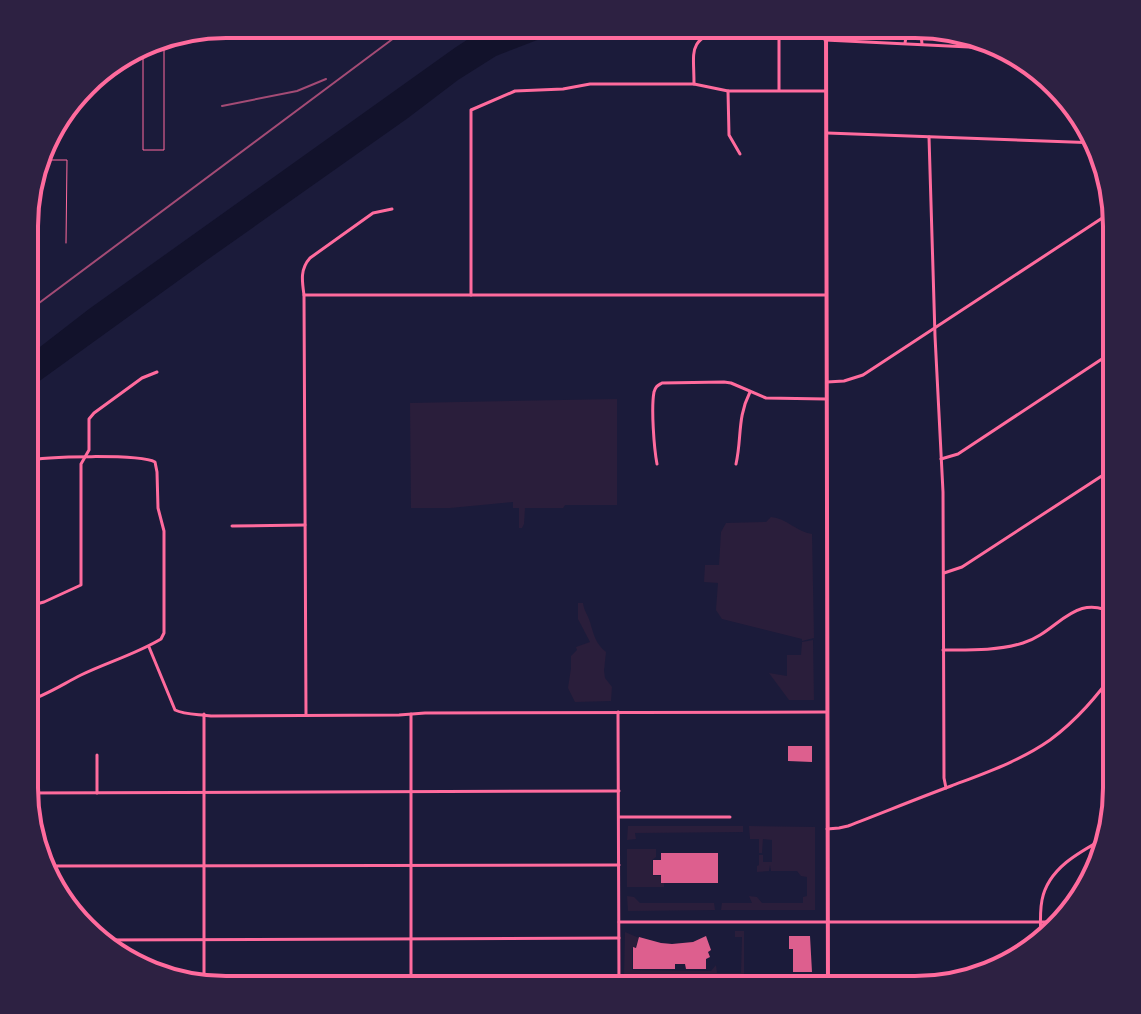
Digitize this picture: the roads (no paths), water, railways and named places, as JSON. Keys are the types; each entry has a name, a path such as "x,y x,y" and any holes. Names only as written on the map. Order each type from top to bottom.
{"main road":[{"path":"825,40 828,976"}],"street":[{"path":"694,84 695,48 702,38"},
{"path":"779,38 779,90"},
{"path":"905,43 906,38"},
{"path":"921,38 922,44"},
{"path":"825,40 973,47"},
{"path":"471,295 471,110 515,91 563,89 590,84 694,84 728,91 825,91"},
{"path":"728,91 729,135 740,154"},
{"path":"825,133 1083,142"},
{"path":"929,137 943,515 946,788"},
{"path":"306,715 302,272 310,258 373,213 392,209"},
{"path":"826,382 860,377 1103,217"},
{"path":"304,295 826,295"},
{"path":"941,459 958,454 1103,358"},
{"path":"38,604 81,585 81,464 89,450 91,415 142,378 157,372"},
{"path":"657,464 654,395 658,385 668,382 724,382 774,399 826,399"},
{"path":"736,464 740,447 740,417 750,392"},
{"path":"38,458 151,459 157,464 158,508 164,531 164,633 161,639 38,697"},
{"path":"943,574 962,567 1103,475"},
{"path":"232,526 305,525"},
{"path":"943,650 1000,649 1026,643 1072,612 1085,608 1103,610"},
{"path":"149,647 175,710 181,713 827,712"},
{"path":"827,829 848,826 1022,757 1050,740 1077,717 1103,687"},
{"path":"618,712 619,976"},
{"path":"204,714 204,974"},
{"path":"411,714 411,976"},
{"path":"97,755 97,793"},
{"path":"38,793 619,791"},
{"path":"619,817 730,817"},
{"path":"1040,928 1042,900 1050,878 1094,845"},
{"path":"55,866 619,865"},
{"path":"619,922 1046,922"},
{"path":"115,940 619,938"}],"lane":[{"path":"143,57 143,150 164,150 164,48"},
{"path":"50,160 67,160 66,243"}],"railway":[{"path":"38,304 394,38"},
{"path":"222,106 297,91 326,79"}]}
